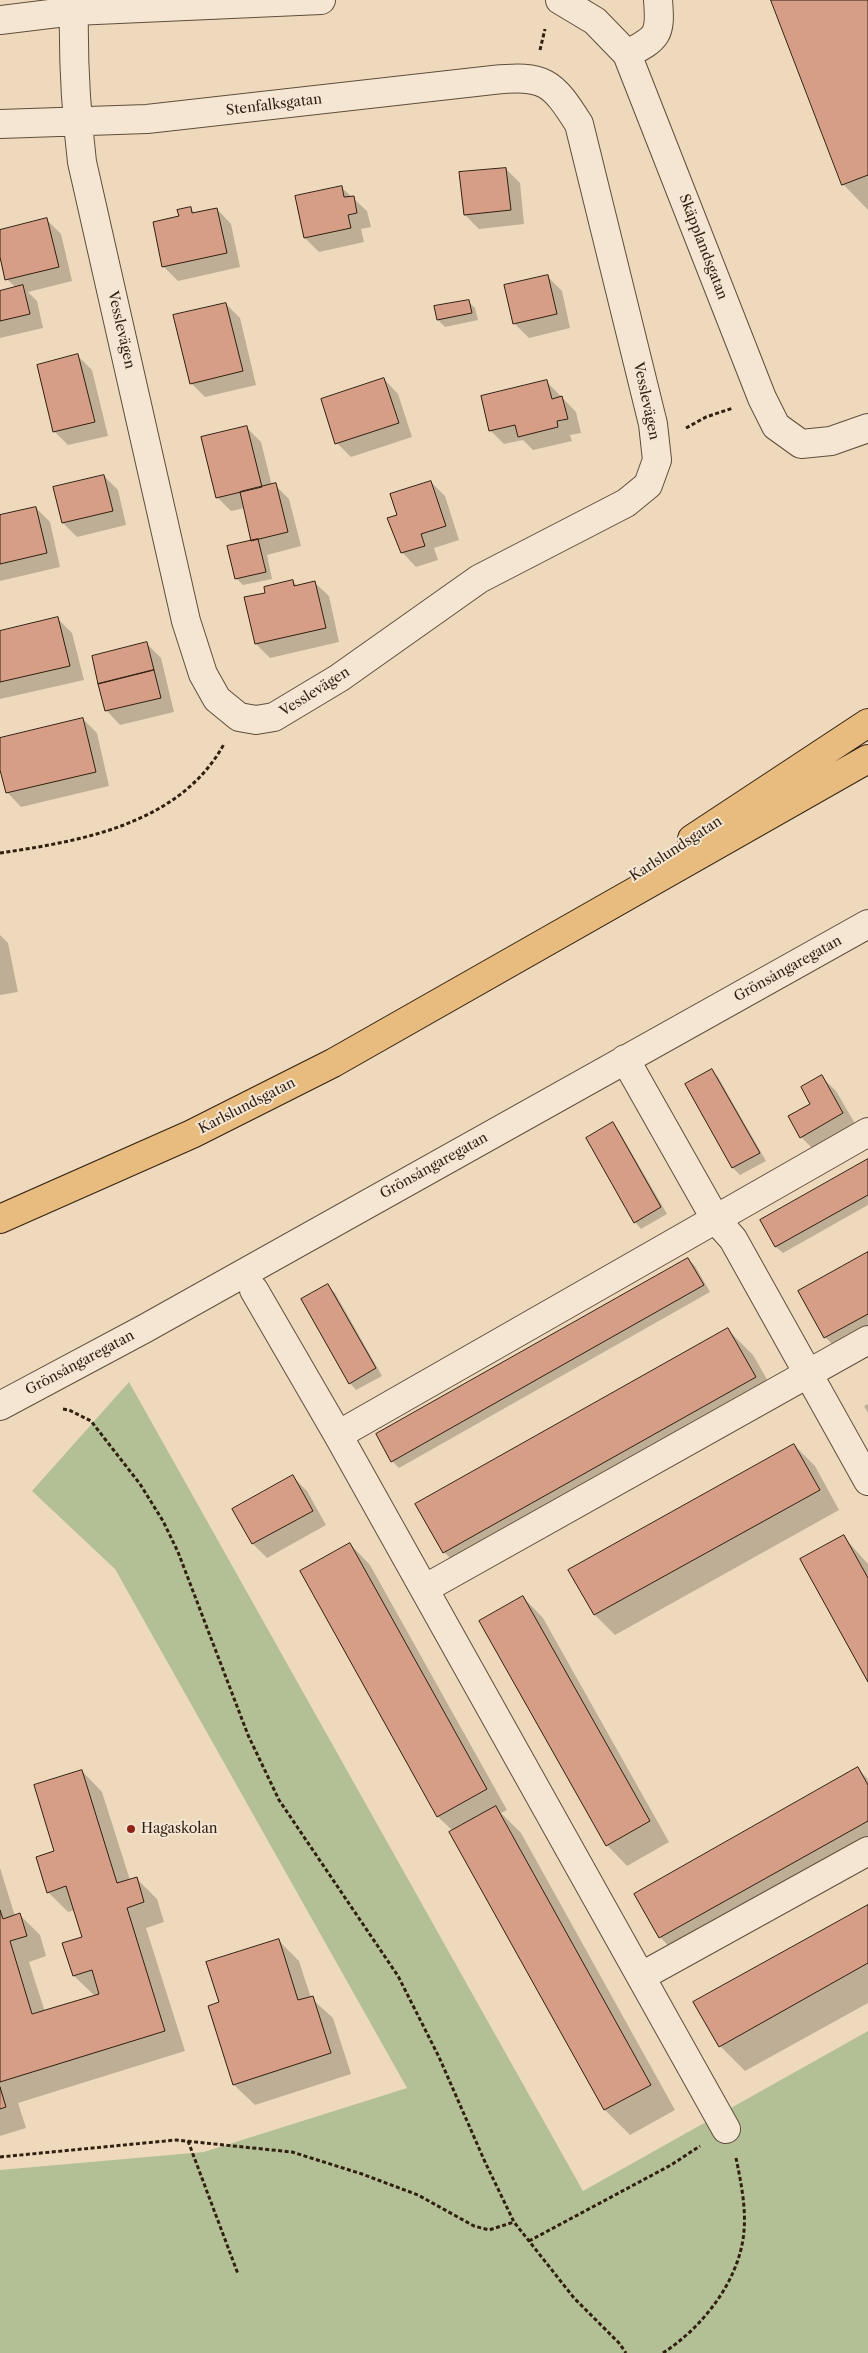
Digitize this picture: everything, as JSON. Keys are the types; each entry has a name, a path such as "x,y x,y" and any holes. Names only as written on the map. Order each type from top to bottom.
{"main road":[{"name":"Karlslundsgatan","path":"485,975 868,723"},
{"name":"Karlslundsgatan","path":"0,1219 192,1134 332,1063 868,759"}],"street":[{"path":"0,20 74,11 322,0"},
{"name":"Skäpplandsgatan","path":"560,0 596,21 627,54 762,398 776,426 801,444 831,441 868,428"},
{"path":"627,54 651,41 660,24 658,0"},
{"name":"Vesslevägen","path":"74,11 73,60 82,162 186,620 202,674 218,699 238,717 256,720 274,717 339,678 479,579 626,503 648,485 657,460 653,424 579,124 561,94 539,82"},
{"name":"Stenfalksgatan","path":"0,124 147,119 519,77 539,82"},
{"name":"Grönsångaregatan","path":"0,1406 144,1329 868,924"},
{"path":"626,1059 716,1220 733,1239 868,1481"},
{"path":"338,1435 868,1132"},
{"path":"254,1290 338,1435 726,2129"},
{"path":"424,1589 868,1340"},
{"path":"642,1976 868,1851"}],"path":[{"path":"539,82 546,26"},
{"path":"655,446 706,417 762,398"},
{"path":"0,853 86,838 139,819 165,804 212,766 238,717"},
{"path":"61,1409 69,1410 91,1421 140,1484 163,1520 178,1552 234,1700 267,1776 296,1826 398,1976 439,2057 485,2162 514,2222 574,2298 619,2343 626,2353"},
{"path":"530,2241 670,2165 726,2129 734,2147 743,2191 744,2232 734,2270 712,2310 677,2344 663,2353"},
{"path":"0,2157 176,2140 292,2152 362,2174 418,2195 474,2226 488,2230 514,2222"},
{"path":"188,2141 238,2274"}],"green space":[{"path":"129,1382 583,2191 868,2031 868,2353 0,2353 0,2170 204,2152 407,2088 115,1569 32,1491"}],"building":[{"path":"771,0 868,0 868,175 842,185"},
{"path":"506,168 511,210 464,215 459,172"},
{"path":"342,186 344,197 354,196 357,213 348,215 351,228 304,238 295,196"},
{"path":"191,207 192,213 217,208 227,253 162,267 153,222 179,216 177,210"},
{"path":"47,218 59,267 5,280 0,257 0,230"},
{"path":"548,275 557,314 513,324 504,285"},
{"path":"23,285 30,314 0,321 0,291"},
{"path":"469,300 472,313 437,320 434,306"},
{"path":"226,303 243,371 190,384 173,315"},
{"path":"78,354 95,422 53,432 37,365"},
{"path":"384,378 399,423 335,444 321,399"},
{"path":"547,380 552,399 562,396 568,419 557,421 558,427 518,437 515,425 489,431 481,396"},
{"path":"247,426 262,487 216,498 201,437"},
{"path":"104,475 113,511 62,523 53,487"},
{"path":"431,481 446,526 421,534 425,546 401,553 387,518 397,515 390,494"},
{"path":"276,483 288,532 251,541 240,492"},
{"path":"36,507 47,553 0,564 0,515"},
{"path":"258,539 266,572 235,579 227,546"},
{"path":"293,580 294,586 315,581 326,628 255,644 244,597 265,593 264,587"},
{"path":"58,617 70,666 0,682 0,631"},
{"path":"147,642 154,670 98,684 92,656"},
{"path":"154,670 161,698 105,711 98,684"},
{"path":"83,718 96,772 6,793 0,770 0,738"},
{"path":"712,1069 760,1153 732,1168 685,1084"},
{"path":"822,1075 843,1113 800,1138 788,1116 810,1104 801,1087"},
{"path":"613,1122 661,1207 634,1223 586,1138"},
{"path":"868,1159 868,1195 775,1247 760,1220"},
{"path":"868,1252 868,1314 824,1338 798,1291"},
{"path":"688,1258 704,1285 391,1462 376,1434"},
{"path":"328,1284 376,1368 349,1384 301,1299"},
{"path":"728,1328 756,1377 443,1553 415,1504"},
{"path":"794,1444 820,1490 594,1615 568,1570"},
{"path":"293,1475 313,1511 252,1544 232,1509"},
{"path":"844,1535 868,1578 868,1682 800,1559"},
{"path":"350,1543 487,1789 437,1817 300,1571"},
{"path":"523,1596 650,1821 606,1846 479,1621"},
{"path":"858,1767 868,1785 868,1821 659,1938 634,1894"},
{"path":"82,1770 117,1883 137,1877 144,1902 127,1908 165,2031 0,2082 0,1910 3,1919 20,1913 27,1936 10,1941 32,2014 99,1994 92,1970 73,1976 62,1943 82,1937 66,1886 47,1893 36,1857 54,1851 34,1785"},
{"path":"496,1806 651,2085 604,2110 449,1832"},
{"path":"868,1905 868,1963 719,2047 693,2002"},
{"path":"279,1939 298,2000 313,1996 331,2053 233,2085 208,2006 219,2002 206,1962"},
{"path":"0,2087 6,2107 0,2109"}],"place":[{"name":"Hagaskolan","path":"131,1829"}]}
